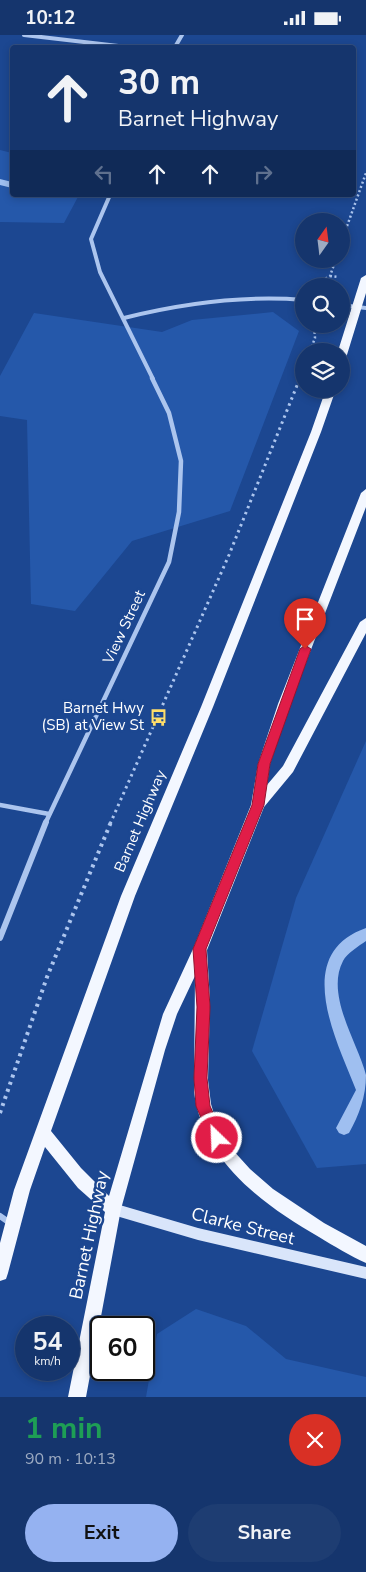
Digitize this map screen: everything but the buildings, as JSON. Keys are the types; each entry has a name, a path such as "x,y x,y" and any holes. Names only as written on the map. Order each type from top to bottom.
{"main road":[{"path":"347,343 362,307 366,278"},
{"name":"Barnet Highway","path":"0,1273 6,1220 43,1132 128,896 210,697 328,398"},
{"name":"Barnet Highway","path":"77,1397 113,1209 170,1014 200,949 258,805 264,764 284,704 366,493"},
{"name":"Barnet Highway","path":"258,805 288,769 366,622"},
{"path":"200,949 203,1007 200,1078 203,1106 223,1151 260,1189 284,1206 366,1255"},
{"path":"43,1132 69,1169 88,1189 113,1209"},
{"name":"Clarke Street","path":"113,1209 198,1234 366,1273"}],"street":[{"path":"24,35 110,45"},
{"name":"View Street","path":"0,938 49,813 168,563 179,512 181,461 169,413 100,272 91,239 109,197"},
{"path":"124,318 166,307 225,297 295,299"},
{"path":"0,805 49,813"}],"path":[{"path":"350,218 366,173"},
{"path":"330,276 333,268"},
{"path":"326,278 330,276 338,277"},
{"path":"0,1113 21,1044 112,816 219,579 295,389"}],"shaded area":[{"path":"0,150 10,152 10,197 78,197 64,223 0,222"},
{"path":"273,312 295,328 295,333 298,333 230,511 132,541 75,611 31,604 27,420 0,416 0,376 34,313 162,332 192,320"},
{"path":"366,741 366,1164 317,1168 252,1051 296,898"},
{"path":"196,1309 246,1326 286,1359 366,1377 366,1397 146,1397 149,1381 155,1381 155,1345 157,1334"}],"waterway":[{"path":"0,182 10,184"},
{"path":"344,1128 364,1090 345,1042 334,1007 331,990 332,974 336,959 341,952 366,934"}],"place":[{"name":"Barnet Hwy (SB) at View St","path":"158,717"}],"route":[{"path":"217,1138 203,1106 200,1078 203,1007 200,949 258,805 264,764 305,649"}]}
